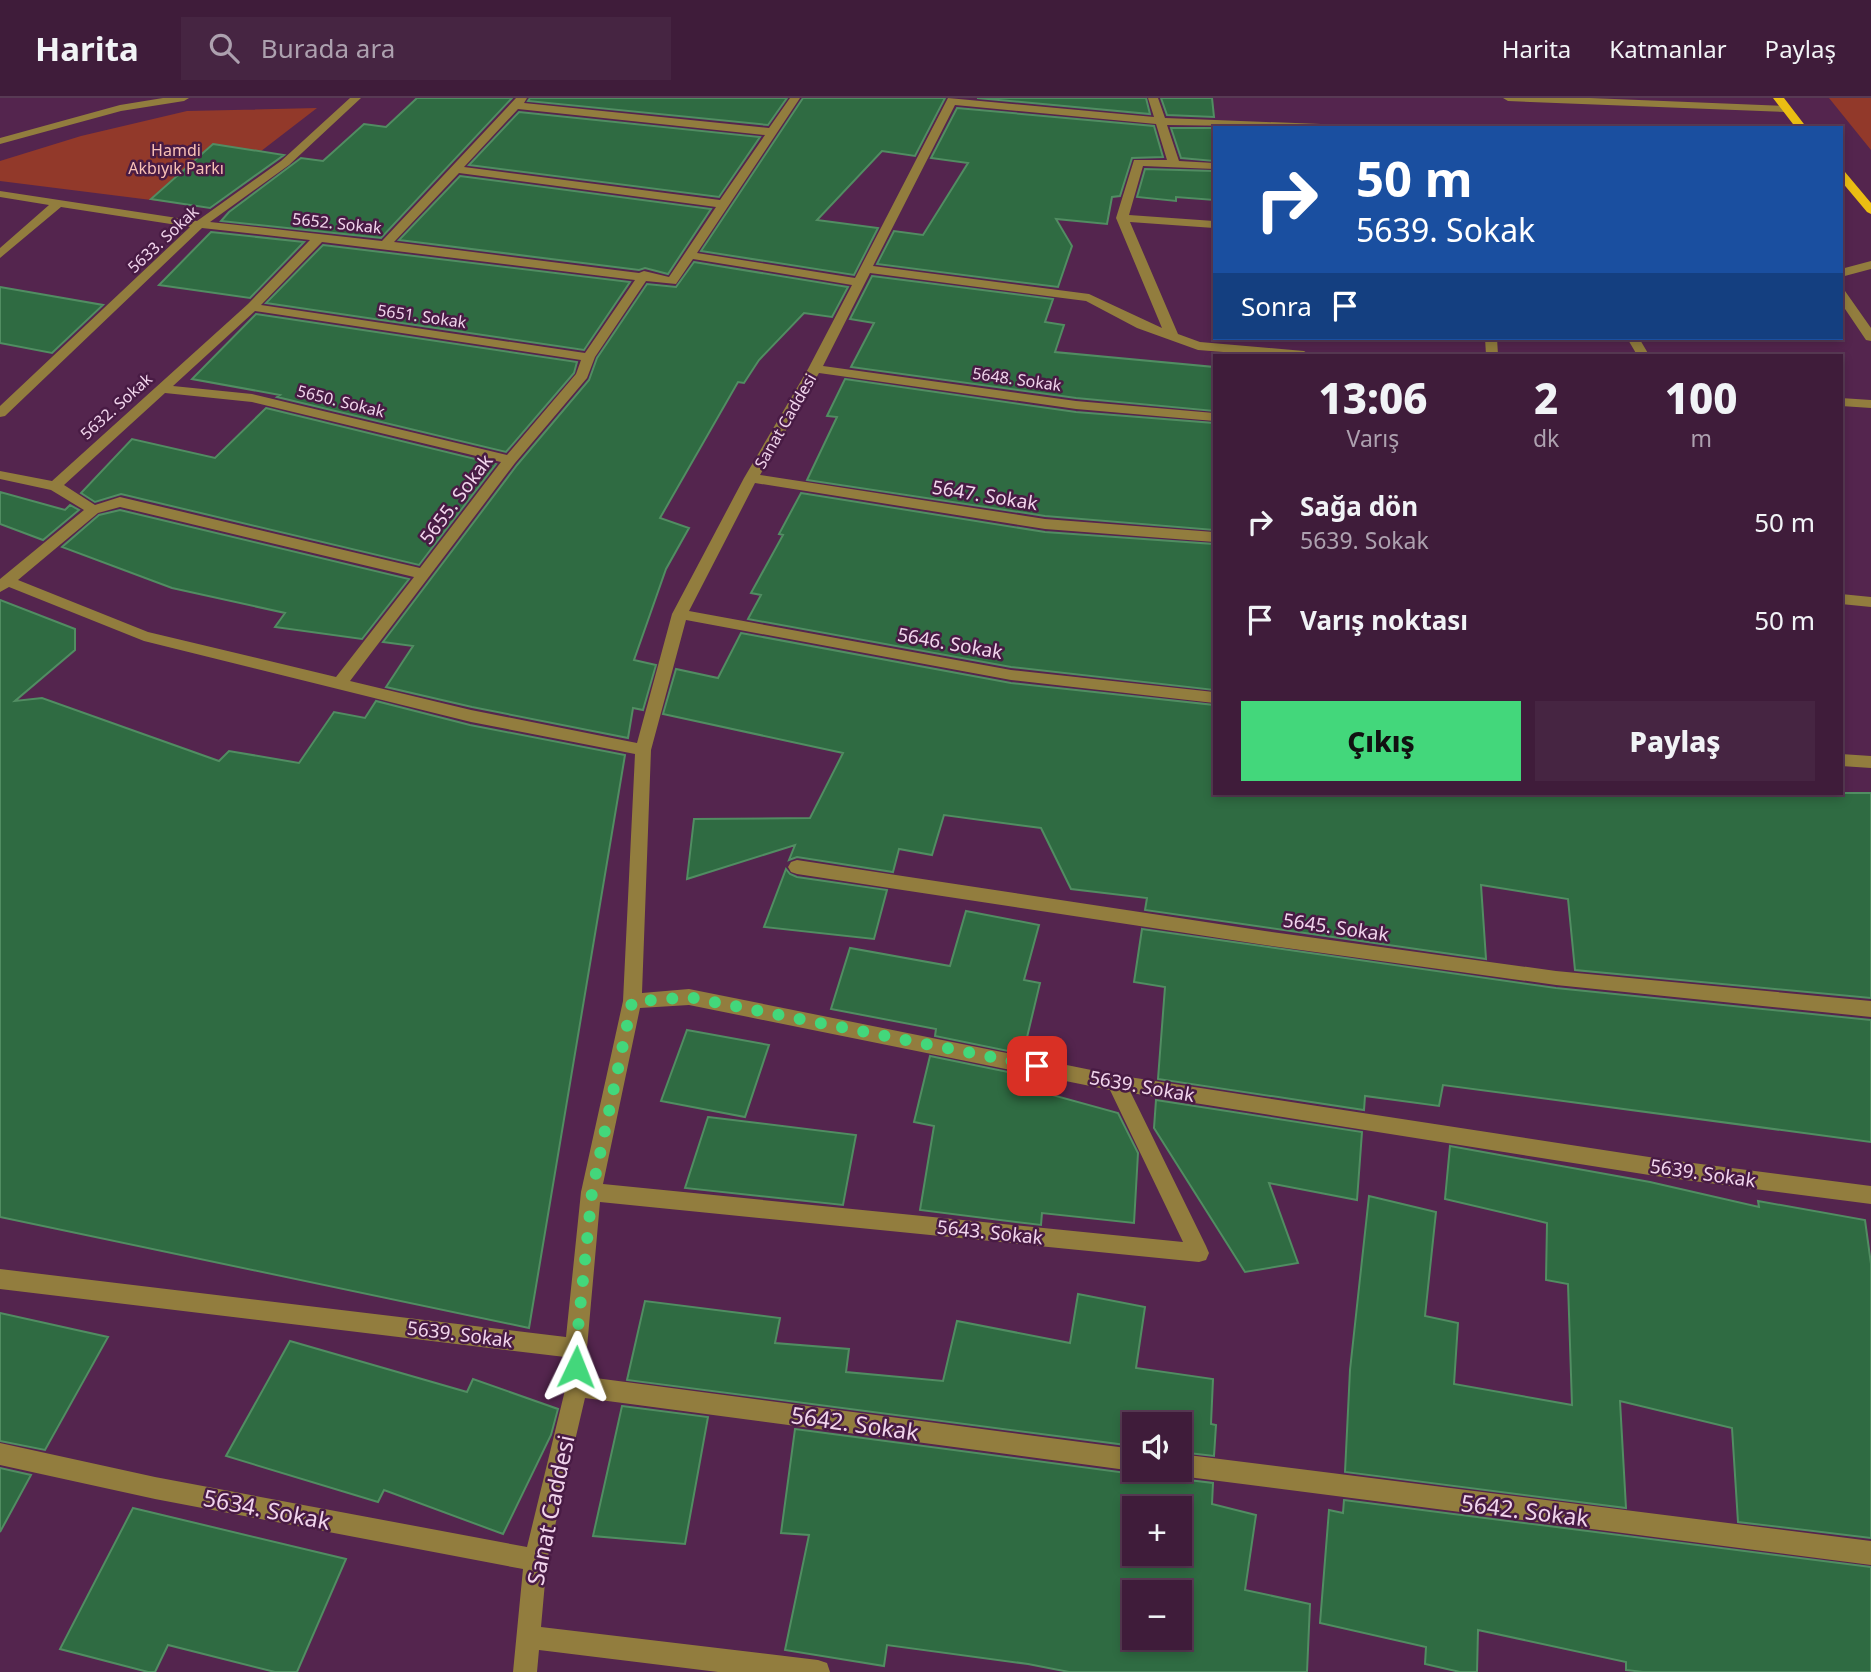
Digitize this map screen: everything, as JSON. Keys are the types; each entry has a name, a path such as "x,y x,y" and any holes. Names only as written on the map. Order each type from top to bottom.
{"main road":[{"path":"1778,98 1800,126"},
{"path":"1846,185 1871,210"}],"street":[{"path":"0,141 121,108 160,99 184,98"},
{"name":"5633. Sokak","path":"0,413 200,224 285,163 356,98"},
{"path":"795,98 688,255 1089,298 1142,325 1198,346 1292,354"},
{"path":"1153,98 1174,164"},
{"path":"1508,98 1786,109"},
{"path":"953,99 1159,121 1308,126"},
{"name":"Sanat Caddesi","path":"632,1002 643,750 680,614 751,478 815,369 953,99"},
{"path":"384,245 519,102 771,132"},
{"path":"1171,336 1122,218 1138,163 1213,166"},
{"path":"456,169 723,204"},
{"name":"5652. Sokak","path":"0,194 200,224 644,275 672,281 688,255"},
{"path":"0,254 59,203"},
{"path":"1122,218 1213,224"},
{"name":"5632. Sokak","path":"55,486 251,307 320,237"},
{"path":"1843,272 1871,265"},
{"name":"5655. Sokak","path":"93,510 120,502 424,573 510,460 582,374 588,358 644,275"},
{"path":"1843,297 1871,337"},
{"name":"5651. Sokak","path":"251,307 588,358"},
{"name":"5648. Sokak","path":"815,369 1076,405 1213,417"},
{"name":"5650. Sokak","path":"161,389 252,398 510,460"},
{"path":"1843,402 1871,404"},
{"path":"0,475 55,486 93,510 4,584 144,636 471,716 643,750"},
{"name":"5647. Sokak","path":"751,478 1045,524 1213,537"},
{"path":"340,684 424,573"},
{"path":"1843,599 1871,602"},
{"name":"5646. Sokak","path":"680,614 1011,675 1213,698"},
{"path":"1843,760 1871,762"},
{"name":"5645. Sokak","path":"797,867 1265,938 1556,978 1871,1009"},
{"name":"5639. Sokak","path":"632,1002 689,997 1116,1083 1662,1168 1871,1195"},
{"path":"576,1348 592,1192 632,1002"},
{"name":"5643. Sokak","path":"592,1192 1199,1253 1116,1083"},
{"name":"5639. Sokak","path":"0,1279 576,1348"},
{"name":"Sanat Caddesi","path":"525,1672 535,1560 577,1386 576,1348"},
{"name":"5642. Sokak","path":"577,1386 1122,1458"},
{"name":"5634. Sokak","path":"0,1454 155,1488 535,1560"},
{"name":"5642. Sokak","path":"1192,1467 1871,1553"},
{"path":"528,1637 818,1672"}],"green space":[{"path":"1829,98 1871,98 1871,150"},
{"name":"Hamdi Akbıyık Parkı","path":"317,108 191,205 0,181 0,161 81,136 187,111"}],"building":[{"path":"417,98 512,98 381,238 221,221 229,212 301,158 323,161 364,124 386,127"},
{"path":"530,98 787,98 768,125 528,101"},
{"path":"803,98 945,98 915,156 882,151 817,220 878,228 854,275 701,251"},
{"path":"977,98 1146,98 1150,114"},
{"path":"1161,98 1212,98 1214,117 1167,115"},
{"path":"957,108 1154,126 1163,157 1132,158 1120,196 1112,197 1107,224 1056,219 1072,246 1058,287 877,264 894,231 923,235 968,163 931,158"},
{"path":"519,112 760,137 719,197 469,165"},
{"path":"1171,128 1213,128 1213,161 1181,158"},
{"path":"213,144 284,155 210,208 151,199"},
{"path":"1145,169 1213,171 1213,200 1176,197 1176,201 1137,197"},
{"path":"460,176 711,209 668,274 645,268 639,270 399,240"},
{"path":"211,232 304,242 250,298 159,285"},
{"path":"323,245 630,282 584,350 266,303"},
{"path":"694,262 848,287 832,317 804,313 759,360 744,383 738,382 660,518 689,528 666,569 634,660 656,665 643,710 633,708 628,738 386,687 413,646 383,642 517,465 589,380 597,358 647,284 676,287"},
{"path":"872,276 1053,299 1045,322 1064,325 1055,352 1213,367 1213,411 1076,398 851,367 874,323 850,319"},
{"path":"0,287 103,305 52,353 0,343"},
{"path":"256,314 577,362 574,373 506,452 277,397 280,395 192,379"},
{"path":"845,379 1076,412 1213,423 1213,530 1045,516 807,480 837,417 827,416"},
{"path":"266,408 496,464 419,565 121,494 95,502 81,493 132,439 215,458"},
{"path":"0,492 65,510 70,505 79,510 43,540 0,524"},
{"path":"801,493 1045,532 1213,544 1213,690 1011,667 748,619 761,595 751,593 783,535 779,534"},
{"path":"120,510 409,579 362,639 275,627 285,613 172,588 62,547 99,515"},
{"path":"0,600 75,629 75,650 15,701 42,698 219,761 229,751 299,763 334,712 365,718 376,701 470,725 625,755 529,1328 0,1217"},
{"path":"741,633 1011,683 1213,705 1213,795 1871,793 1871,998 1575,970 1568,899 1481,885 1486,959 1145,910 1147,898 1071,889 1041,828 944,815 932,855 899,849 893,872 797,857 789,860 795,845 687,879 694,819 810,818 843,753 663,714 676,669 718,678"},
{"path":"786,869 797,877 887,890 874,939 764,927"},
{"path":"966,911 1039,925 1024,980 1040,983 1023,1054 935,1036 936,1029 831,1009 850,948 950,966"},
{"path":"1142,929 1556,988 1871,1020 1871,1142 1443,1085 1439,1106 1365,1096 1364,1110 1158,1079 1165,987 1134,982"},
{"path":"687,1030 769,1045 745,1117 661,1101"},
{"path":"930,1056 1018,1074 1016,1085 1118,1113 1138,1153 1134,1223 1042,1213 1041,1225 920,1210 934,1126 914,1122"},
{"path":"1156,1100 1362,1132 1357,1200 1269,1183 1298,1263 1245,1272 1154,1128"},
{"path":"708,1117 856,1135 843,1205 685,1188"},
{"path":"1450,1146 1650,1182 1759,1207 1758,1201 1865,1220 1871,1264 1871,1538 1738,1522 1732,1428 1620,1401 1626,1508 1345,1472 1350,1370 1369,1196 1436,1212 1425,1316 1458,1323 1454,1384 1572,1405 1568,1284 1546,1280 1547,1223 1445,1199"},
{"path":"1078,1294 1145,1307 1136,1368 1213,1379 1211,1424 1216,1425 1214,1456 1192,1453 1192,1412 1122,1412 1122,1444 627,1380 645,1301 780,1318 775,1343 849,1349 846,1372 943,1381 957,1321 1070,1343"},
{"path":"0,1313 108,1337 45,1450 0,1441"},
{"path":"290,1341 467,1392 473,1379 558,1409 551,1435 503,1534 384,1490 378,1502 226,1456"},
{"path":"622,1406 708,1417 685,1544 593,1536"},
{"path":"795,1429 1122,1472 1122,1482 1192,1480 1213,1483 1212,1504 1256,1515 1245,1590 1310,1604 1307,1672 1069,1672 887,1645 884,1666 785,1650 809,1535 781,1533"},
{"path":"0,1468 31,1475 0,1532"},
{"path":"1344,1500 1871,1567 1871,1672 1643,1672 1626,1670 1626,1662 1478,1630 1477,1672 1460,1672 1425,1664 1426,1647 1320,1623 1329,1510 1343,1513"},
{"path":"133,1508 346,1559 297,1672 275,1672 168,1645 155,1672 60,1649"}],"route":[{"path":"576,1367 592,1192 632,1002 689,997 1037,1066"}]}
